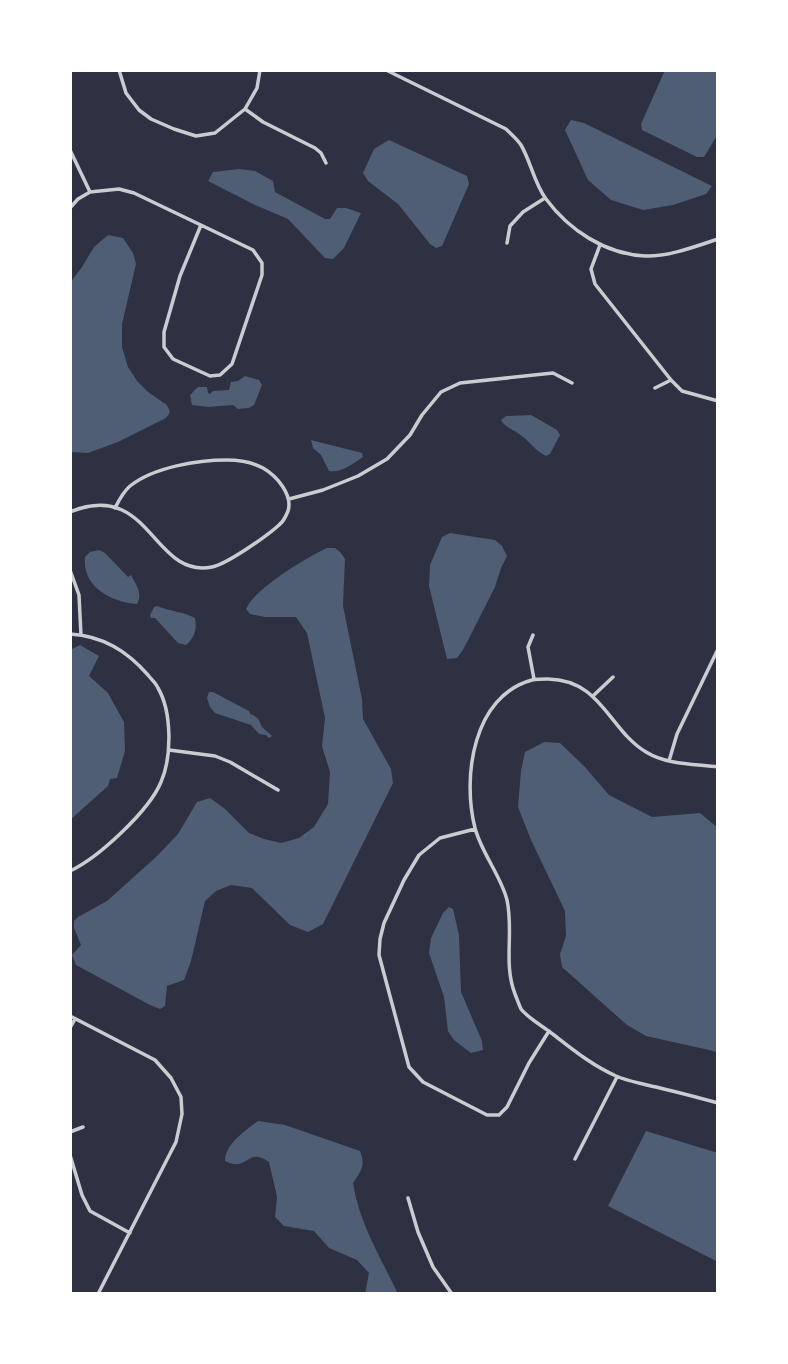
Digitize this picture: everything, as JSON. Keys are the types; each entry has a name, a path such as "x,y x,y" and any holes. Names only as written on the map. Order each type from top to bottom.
{"street":[{"path":"118,70 126,93 139,110 151,119 196,136 215,133 245,109 257,88 260,70"},
{"path":"386,70 506,130 520,143 545,198 576,229 600,245 646,256 690,249 718,239"},
{"path":"245,109 262,122 315,148 326,163"},
{"path":"70,150 90,192"},
{"path":"70,208 90,192 119,189 134,193 201,225 253,250 262,264 262,275 232,364 220,375 210,376 173,359 164,347 164,332 180,276 201,225"},
{"path":"507,243 510,226 523,212 545,198"},
{"path":"600,245 591,269 595,284 682,391 718,401"},
{"path":"289,499 323,490 387,459 410,435 441,391 460,383 553,373 572,383"},
{"path":"655,388 671,380"},
{"path":"70,512 94,505 115,508 136,519 178,563 200,570 219,566 282,523 288,510 289,499 280,483 265,469 241,460 206,460 160,470 131,485 115,508"},
{"path":"70,570 79,595 81,635"},
{"path":"70,634 104,641 124,651 138,664 158,688 166,712 169,750 161,782 151,800 130,825 84,864 70,871"},
{"path":"533,635 528,647 534,679"},
{"path":"669,761 677,734 718,649"},
{"path":"594,695 613,677"},
{"path":"718,767 669,761 648,753 633,742 594,695 559,679 534,679 517,686 498,700 490,710 472,761 470,784 475,829 506,899 510,934 510,980 521,1009 582,1057 617,1077 718,1103"},
{"path":"169,750 215,756 278,790"},
{"path":"475,829 440,838 419,855 384,923 379,955 409,1067 423,1082 487,1115 499,1115 507,1107 549,1031"},
{"path":"70,1016 155,1060 171,1078 181,1097 182,1114 176,1142 98,1294"},
{"path":"70,1028 75,1019"},
{"path":"575,1159 617,1077"},
{"path":"70,1132 83,1127"},
{"path":"70,1155 82,1195 90,1211 130,1233"},
{"path":"408,1198 418,1232 433,1267 452,1294"}],"water":[{"path":"665,70 718,70 718,134 704,157 697,157 642,130 641,124"},
{"path":"571,120 584,123 712,186 706,194 673,205 643,210 611,200 588,180 565,130"},
{"path":"389,140 467,176 469,184 442,246 436,248 430,244 398,204 368,181 363,173 374,149"},
{"path":"239,169 255,171 273,181 275,192 325,219 330,219 337,208 361,213 344,248 333,259 325,258 288,219 208,181 213,172"},
{"path":"108,235 123,238 133,253 136,264 122,324 122,347 128,367 137,381 167,405 170,412 166,418 118,442 88,453 70,452 70,283 94,247"},
{"path":"245,376 259,380 262,385 254,405 249,408 238,409 233,405 192,405 190,395 198,387 207,387 210,394 213,391 229,390 231,382"},
{"path":"531,415 557,430 560,435 550,454 546,456 501,420 506,416"},
{"path":"311,440 362,453 363,457 343,469 329,471 321,455 313,448"},
{"path":"450,533 495,540 507,556 495,587 463,650 457,658 447,659 429,586 430,565 442,537"},
{"path":"327,548 335,548 345,559 343,606 362,699 363,719 391,769 393,783 323,924 308,932 290,925 252,888 231,885 216,891 205,901 184,980 167,986 165,1006 160,1009 76,965 72,955 81,945 74,921 107,901 156,857 178,834 197,802 210,798 249,833 281,843 299,838 314,827 328,804 330,772 322,746 325,718 307,633 296,617 265,617 250,614 246,609 270,583"},
{"path":"99,550 128,577 131,575 139,593 137,604 117,600 93,585 85,568 85,557 90,552"},
{"path":"154,607 195,618 195,633 186,645 178,643 155,618 151,618"},
{"path":"80,645 99,656 89,676 108,693 124,722 125,751 117,778 110,779 108,786 70,820 70,650"},
{"path":"209,692 249,711 272,736 269,738 259,734 251,725 215,713 207,698"},
{"path":"544,742 560,743 609,795 652,817 700,813 718,828 718,1052 646,1036 627,1025 562,967 560,954 566,936 565,911 518,807 525,752"},
{"path":"449,907 453,909 459,935 461,992 482,1041 483,1050 471,1053 454,1040 448,1031 444,997 429,953 431,938 443,913"},
{"path":"258,1121 285,1125 360,1151 362,1168 353,1183 356,1198 371,1240 398,1294 365,1294 369,1273 357,1260 329,1248 314,1231 284,1226 275,1217 277,1197 269,1162 256,1157 239,1164 225,1161 232,1144"},
{"path":"646,1131 718,1153 718,1262 608,1206"}]}
